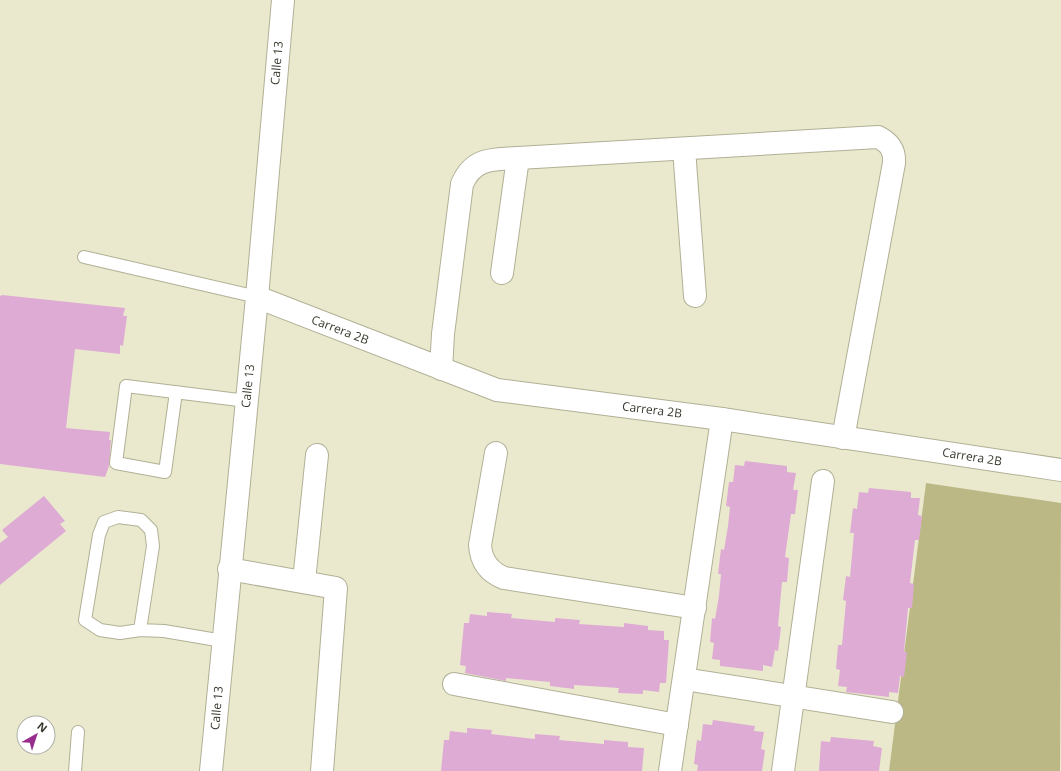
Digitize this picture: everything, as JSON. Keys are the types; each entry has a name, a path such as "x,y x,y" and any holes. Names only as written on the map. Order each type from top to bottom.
{"street":[{"name":"Calle 13","path":"211,771 229,569 257,298 283,0"},
{"path":"441,369 443,334 462,184 470,170 482,162 518,158 878,137 886,141 894,151 894,163 843,438"},
{"path":"684,149 695,296"},
{"path":"502,273 518,158"},
{"name":"Carrera 2B","path":"257,298 497,390 722,420 1061,470"},
{"path":"670,771 722,420"},
{"path":"496,453 480,545 483,560 492,572 504,578 695,608"},
{"path":"304,581 317,455"},
{"path":"783,771 823,481"},
{"path":"229,569 304,581 336,588 322,771"},
{"path":"684,679 892,712"},
{"path":"454,684 677,725"}],"lane":[{"path":"84,257 257,298"},
{"path":"176,392 165,472 116,463 126,386 176,392 247,401"},
{"path":"140,630 153,546 151,530 141,520 118,517 104,522 99,535 85,620 100,630 120,633 140,630 164,632 223,641"},
{"path":"75,771 78,732"}],"shaded area":[{"path":"926,483 1061,503 1060,771 889,771"}],"building":[{"path":"0,296 125,308 123,316 127,316 123,346 120,345 120,354 75,349 66,428 110,432 109,440 111,440 109,466 105,477 0,464"},
{"path":"745,461 787,466 787,472 796,473 793,490 798,490 795,514 791,514 785,557 789,558 787,582 782,582 778,626 781,627 778,651 775,650 772,667 763,665 763,671 720,666 720,660 712,659 714,643 710,642 712,618 715,619 719,596 721,574 718,574 721,549 724,550 728,526 730,507 726,506 729,482 733,482 735,465 744,466"},
{"path":"869,488 911,492 911,498 920,498 918,515 922,516 919,540 915,540 910,583 914,584 912,608 908,608 904,652 907,652 904,677 900,676 898,693 889,692 889,697 846,692 847,687 838,686 840,670 836,669 838,645 842,645 846,601 843,600 846,576 850,577 854,533 850,533 853,508 857,509 859,492 868,493"},
{"path":"44,496 65,521 60,524 66,531 0,585 0,543 8,537 2,530"},
{"path":"487,612 512,614 511,618 555,622 555,618 580,620 579,624 624,627 624,623 648,626 648,630 664,631 664,640 669,640 666,683 660,683 659,692 643,690 643,694 618,693 619,688 574,685 574,689 550,686 550,682 506,678 506,681 465,673 466,666 460,665 464,623 469,623 470,614 487,616"},
{"path":"713,720 755,726 754,731 764,732 761,749 765,750 762,771 697,771 698,765 694,764 697,740 701,741 703,724 712,725"},
{"path":"467,728 492,730 491,734 535,739 535,734 560,736 559,740 604,744 604,740 628,742 628,747 644,748 642,771 441,771 444,740 449,740 450,731 467,733"},
{"path":"831,737 874,741 873,746 882,748 879,771 819,771 821,741 830,742"}]}
